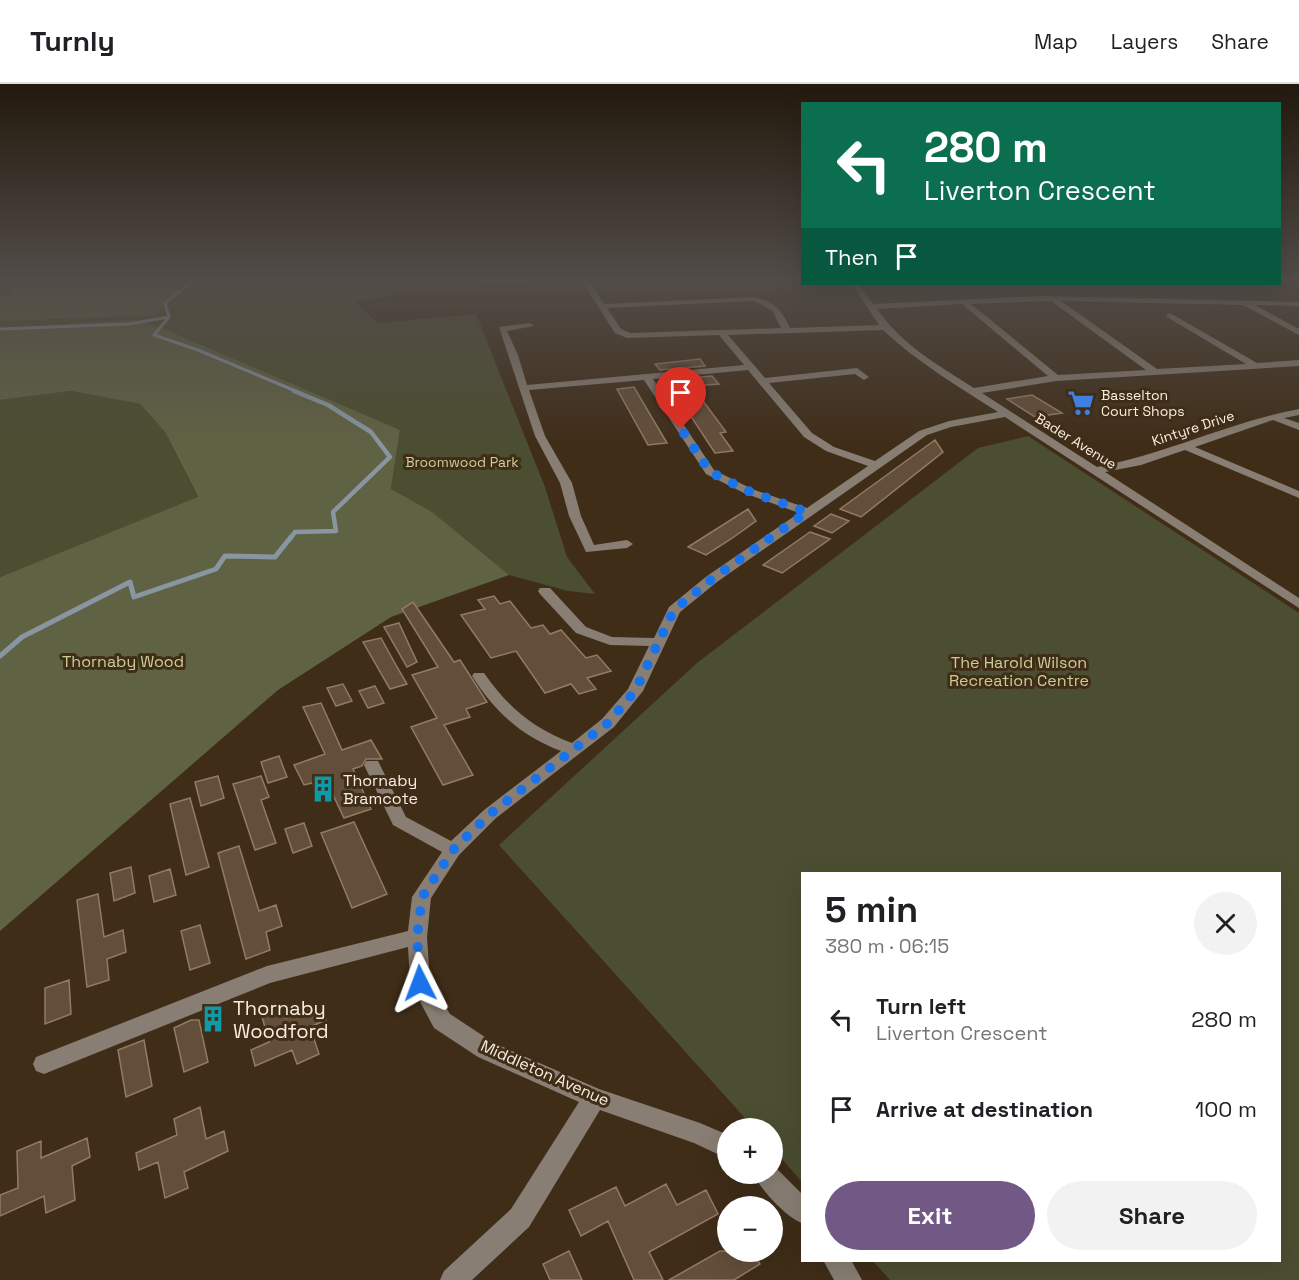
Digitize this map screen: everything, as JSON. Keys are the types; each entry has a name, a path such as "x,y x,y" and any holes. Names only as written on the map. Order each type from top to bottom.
{"street":[{"path":"504,334 514,355 540,436 566,483 575,516 590,549 627,544"},
{"path":"625,334 630,336 669,334"},
{"path":"722,334 808,435 830,449 875,465"},
{"name":"Bader Avenue","path":"892,334 909,350 970,392 1299,604"},
{"path":"1001,334 1056,378"},
{"path":"1102,334 1154,371"},
{"path":"1202,334 1256,366"},
{"path":"970,392 1056,378 1299,363"},
{"path":"523,388 751,367"},
{"path":"764,381 857,371 864,377"},
{"path":"647,377 710,472 748,491 807,512"},
{"name":"Kintyre Drive","path":"1095,471 1137,463 1274,417 1299,412"},
{"name":"Middleton Avenue","path":"717,1142 700,1134 595,1098 486,1050 442,1021 420,983 417,937 422,897 453,850 490,814 576,750 608,723 635,691 674,610 712,579 923,433 949,424 1005,414"},
{"path":"1274,417 1299,427"},
{"path":"1187,447 1299,495"},
{"path":"545,591 581,630 610,641 659,642"},
{"path":"479,676 495,702 509,716 549,741 576,750"},
{"path":"372,765 399,821 453,850"},
{"path":"44,1064 267,975 417,937"},
{"path":"453,1280 520,1218 595,1098"},
{"path":"776,1184 801,1210"},
{"path":"837,1262 849,1280"}],"green space":[{"name":"Thornaby Wood","path":"0,334 175,334 400,430 391,489 432,512 509,575 391,617 278,690 0,931 0,577 198,497 165,432 140,404 71,391 0,400"},
{"name":"Broomwood Park","path":"38,334 484,334 545,487 567,557 595,594 568,591 509,575 391,489 400,430"},
{"path":"71,391 140,404 165,432 198,498 0,577 0,400"},
{"name":"The Harold Wilson Recreation Centre","path":"1028,436 1299,613 1299,1280 890,1280 874,1262 1281,1262 1281,872 801,872 801,1181 783,1160 783,1118 745,1118 499,845 697,663 978,448"}],"building":[{"path":"700,359 705,366 660,370 655,364"},
{"path":"712,376 719,384 692,386 726,432 720,433 733,451 715,453 667,380"},
{"path":"634,387 667,443 648,445 617,389"},
{"path":"1032,395 1062,413 1035,417 1007,399"},
{"path":"935,440 943,452 861,517 840,509"},
{"path":"748,509 756,521 706,555 688,547"},
{"path":"831,514 849,521 832,533 814,526"},
{"path":"810,532 830,539 782,573 763,565"},
{"path":"494,596 500,604 510,601 531,628 543,625 550,634 561,630 586,658 597,655 611,671 587,678 596,689 579,694 571,684 545,693 516,651 491,658 461,615 485,609 478,600"},
{"path":"413,602 454,662 460,660 487,702 466,709 470,717 444,725 473,775 443,785 411,727 437,718 412,675 438,667 402,609"},
{"path":"399,623 417,662 407,667 384,627"},
{"path":"381,638 407,684 390,689 363,642"},
{"path":"343,684 352,701 336,706 327,688"},
{"path":"375,686 384,703 368,708 359,691"},
{"path":"321,703 342,750 371,740 382,759 366,759 362,766 353,769 371,809 344,818 333,795 317,795 312,783 304,785 294,765 325,754 303,707"},
{"path":"279,756 287,777 268,783 261,762"},
{"path":"218,776 224,798 201,806 195,782"},
{"path":"261,776 269,797 261,800 276,843 255,850 233,784"},
{"path":"190,798 209,867 186,875 170,804"},
{"path":"354,822 387,894 352,908 321,833"},
{"path":"304,823 312,846 293,853 285,829"},
{"path":"239,846 259,911 276,905 282,926 266,932 270,950 246,959 218,853"},
{"path":"131,867 135,893 114,901 110,873"},
{"path":"170,869 176,895 154,902 149,876"},
{"path":"98,894 104,937 123,930 126,952 107,959 109,980 87,987 77,900"},
{"path":"200,925 210,963 190,970 181,931"},
{"path":"69,980 71,1014 45,1024 45,988"},
{"path":"281,1005 286,1018 321,1005 326,1020 310,1027 319,1054 297,1064 292,1050 255,1066 251,1050 269,1042 261,1013"},
{"path":"191,1020 199,1020 208,1062 184,1072 174,1028"},
{"path":"144,1040 152,1086 126,1097 118,1050"},
{"path":"200,1107 206,1139 224,1131 228,1151 184,1172 188,1188 165,1198 158,1162 139,1170 136,1153 177,1135 174,1119"},
{"path":"87,1138 90,1157 72,1166 75,1200 46,1213 44,1196 0,1216 0,1195 18,1188 17,1151 41,1141 41,1158"},
{"path":"666,1184 677,1205 706,1190 717,1215 649,1252 663,1280 634,1280 608,1221 581,1236 569,1210 616,1187 625,1206"},
{"path":"569,1251 582,1280 550,1280 543,1264"},
{"path":"717,1253 717,1262 759,1262 760,1264 734,1280 669,1280"}],"waterway":[{"path":"155,334 298,392"},
{"path":"290,539 295,532 336,531 333,512 390,457 371,432 328,405 294,391"},
{"path":"0,656 22,637 130,582 134,597 216,569 225,556 275,557 291,537"}],"place":[{"name":"Basselton Court Shops","path":"1081,403"},
{"name":"Thornaby Bramcote","path":"323,789"},
{"name":"Thornaby Woodford","path":"213,1019"}],"route":[{"path":"420,983 417,937 422,897 453,850 519,790 576,750 608,723 635,691 674,610 712,579 807,512 748,491 710,472 681,429"}]}
